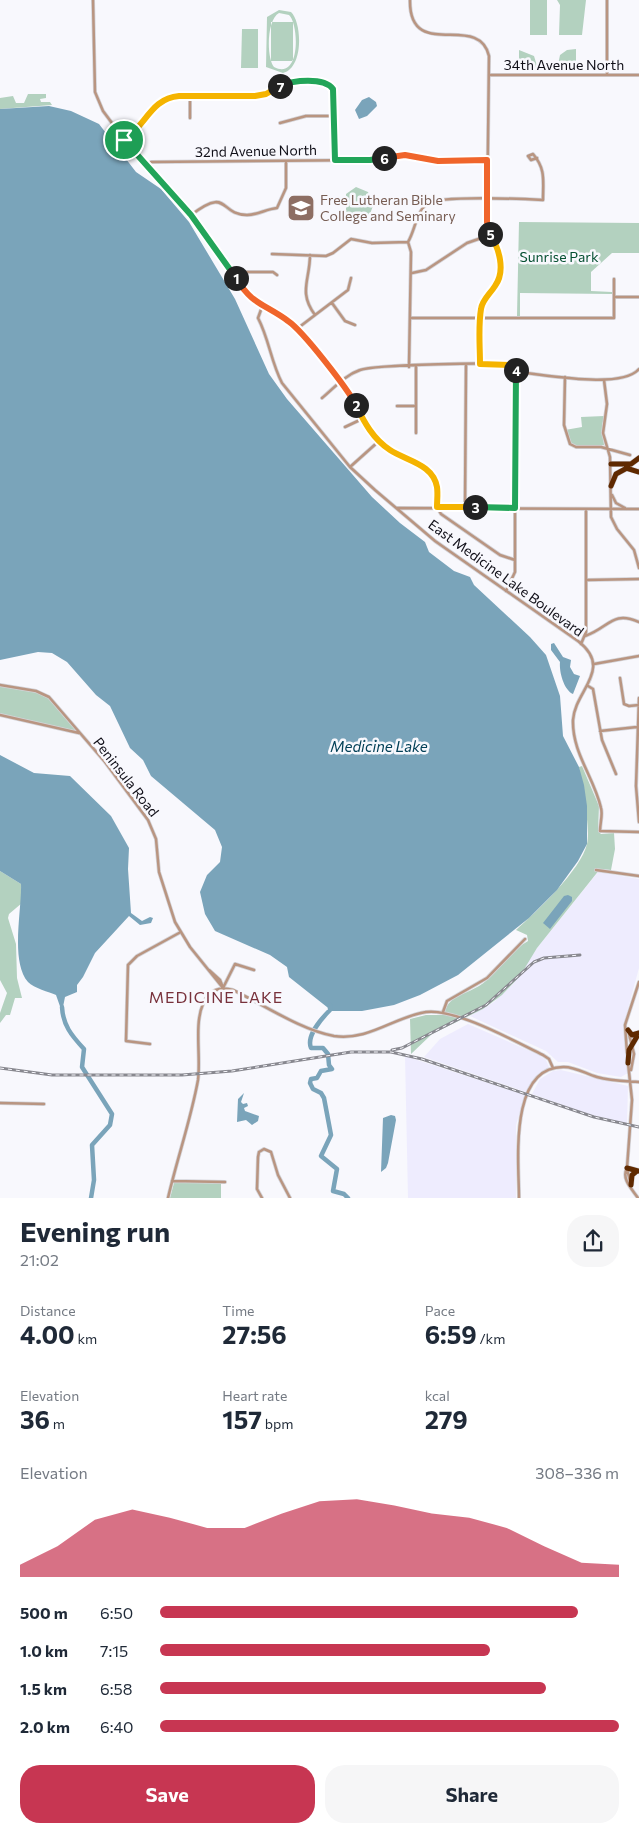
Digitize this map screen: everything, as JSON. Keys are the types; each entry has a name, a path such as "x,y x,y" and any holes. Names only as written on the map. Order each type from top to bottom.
{"highway":[{"path":"610,466 631,464 639,458"},
{"path":"610,466 639,472"},
{"path":"611,488 616,474 626,468"},
{"path":"628,1030 632,1035 639,1032"},
{"path":"628,1063 632,1045 639,1032"},
{"path":"627,1168 638,1171"},
{"path":"631,1186 632,1175 638,1171"}],"street":[{"path":"93,0 95,92 103,111 124,140 191,215 246,292 262,307 289,321 298,328 354,401 362,418 379,441 396,454 423,466 431,474 437,488 437,507 441,514 500,555 515,560"},
{"path":"410,0 413,20 424,31 433,34 467,35 482,42 489,56 487,227 499,253 499,275 497,284 482,305 480,318 480,364"},
{"path":"607,0 607,75"},
{"name":"34th Avenue North","path":"489,75 639,75"},
{"path":"124,140 162,101 173,96 260,95 284,84 294,82 326,83 333,89 335,160"},
{"path":"190,96 190,118"},
{"path":"280,122 306,116 335,116"},
{"name":"32nd Avenue North","path":"146,165 151,162 370,160 405,155 438,161 487,160"},
{"path":"409,367 412,273 411,252 408,242 422,210 433,201 487,198 543,200 543,166 537,158"},
{"path":"191,215 205,204 212,202 223,203 238,213 247,215 278,208 286,188 286,162"},
{"path":"412,273 426,270 467,243 490,235"},
{"path":"272,254 330,255 351,238 372,242 408,242"},
{"path":"310,256 306,294 309,307 315,315"},
{"path":"232,272 273,272 277,275"},
{"path":"298,328 350,288 351,278"},
{"path":"410,318 614,318 614,279"},
{"path":"614,297 639,297"},
{"path":"332,303 346,321 355,325"},
{"name":"East Medicine Lake Boulevard","path":"262,307 258,318 270,343 276,372 282,383 350,467 435,541 581,644 590,653 594,664"},
{"path":"322,398 340,382 363,369 480,364 514,366 516,372 515,560 514,576 506,590"},
{"path":"465,507 466,365"},
{"path":"416,366 416,433"},
{"path":"516,372 604,380 629,376 639,369"},
{"path":"565,377 564,419 568,442 576,448 608,449 630,455"},
{"path":"604,380 607,404 603,433 608,449 610,466 610,509 614,525 634,550 639,568"},
{"path":"397,406 416,406"},
{"path":"345,427 362,418"},
{"path":"350,467 379,441"},
{"path":"611,488 616,502 627,509"},
{"path":"396,508 638,509"},
{"path":"581,644 585,636 586,508"},
{"path":"585,580 639,579"},
{"path":"585,636 619,617 627,617 639,622"},
{"path":"639,656 594,664 588,686 575,710 573,726 580,757 601,806 600,829 604,832 639,832"},
{"path":"620,678 624,704 639,705"},
{"name":"Peninsula Road","path":"0,685 27,689 45,695 123,785 153,827 160,877 180,932 223,988"},
{"path":"588,686 593,692 600,731 616,774"},
{"path":"639,698 637,727 639,822"},
{"name":"Peninsula Road","path":"0,715 79,733"},
{"path":"600,731 637,727"},
{"path":"596,870 639,876"},
{"path":"150,1044 126,1041 128,965 133,958 180,932"},
{"path":"443,1012 447,1001 487,978 524,938"},
{"path":"168,1198 197,1083 202,1008 208,996 223,988 235,964 254,970"},
{"path":"638,1198 625,1176 632,1100 625,1031 627,1018 639,982"},
{"path":"223,988 233,990 311,1029 335,1036 354,1037 418,1014 443,1012 460,1017 544,1055 553,1068"},
{"path":"627,1018 634,1059 630,1072"},
{"path":"519,1198 519,1126 522,1110 534,1082 542,1074 553,1068 572,1068 598,1077 639,1082"},
{"path":"0,1103 44,1104"},
{"path":"262,1198 257,1189 258,1158 259,1152 264,1149 272,1154 278,1174 290,1198"},
{"path":"172,1181 225,1182"}],"shaded area":[{"path":"598,872 639,879 639,968 623,1027 628,1073 621,1077 597,1073 568,1062 558,1062 546,1051 470,1016 494,1002 513,984 537,948"},
{"path":"468,1024 539,1055 546,1060 549,1067 536,1076 526,1092 424,1057 440,1039"},
{"path":"405,1056 525,1095 516,1125 516,1198 408,1198"},
{"path":"561,1070 628,1086 627,1124 589,1114 532,1094 540,1079 553,1071"}],"green space":[{"path":"530,0 547,0 547,35 530,35"},
{"path":"557,0 586,0 582,35 559,35 560,5"},
{"path":"279,10 291,12 295,17 299,34 298,54 295,63 283,73 266,67 267,17","holes":["279,13 289,15 295,29 295,50 289,66 283,69 274,67 271,62 269,38 275,17"]},
{"path":"271,22 293,22 293,61 271,61"},
{"path":"242,29 258,29 258,68 241,68"},
{"path":"576,49 576,68 557,70 560,55 567,50"},
{"path":"519,50 534,56 538,69 519,69"},
{"path":"28,94 46,94 46,98 40,99 41,102 50,102 52,105 0,109 0,98 13,96 16,103 24,103"},
{"path":"356,187 368,192 373,206 368,219 357,224 343,221 346,219 346,194"},
{"name":"Sunrise Park","path":"519,222 639,223 639,253 612,253 591,272 591,291 612,292 612,294 520,293 520,316 517,316"},
{"path":"604,416 602,427 604,445 576,446 571,443 565,430 582,427 581,417"},
{"path":"0,685 27,689 49,697 79,733 0,715"},
{"path":"582,766 599,806 598,831 601,834 614,833 615,849 611,870 600,869 537,948 520,976 502,995 483,1009 432,1034 411,1054 410,1019 426,1015 444,1015 452,1000 486,981 515,951 528,941 527,935 516,930 557,890 576,866 587,844 588,836 587,816 579,767"},
{"path":"0,871 21,884 22,903 9,914 8,918 16,944 17,978 22,998 15,998 10,1015 6,1015 0,1023 0,1013 7,993 0,980"},
{"path":"174,1183 221,1183 221,1198 170,1198"}],"water":[{"path":"369,97 376,102 377,106 367,116 359,119 355,110 362,100"},
{"name":"Medicine Lake","path":"49,106 71,111 99,124 136,172 161,189 189,222 235,299 269,374 287,399 372,497 400,523 425,542 429,552 454,571 470,577 474,585 530,637 546,655 560,696 563,736 579,767 584,785 587,806 587,844 578,861 557,890 529,918 458,975 420,995 394,1005 362,1011 332,1011 289,977 287,967 270,955 215,931 205,914 200,892 207,875 220,862 222,847 215,830 151,776 143,760 130,748 110,706 96,695 67,662 52,653 38,652 0,660 0,109"},
{"path":"554,643 563,657 571,660 570,667 574,674 580,676 573,694 565,685 560,671 560,662 551,650 551,644"},
{"path":"0,755 34,773 70,776 111,816 129,848 128,869 131,913 142,921 150,917 153,918 151,923 140,925 129,916 95,953 77,985 77,992 65,997 62,1012 56,995 28,982 19,961 18,935 21,884 0,871"},
{"path":"564,896 572,897 572,901 550,929 543,923"},
{"path":"244,1093 241,1102 243,1104 247,1103 248,1106 244,1108 245,1111 259,1116 258,1121 252,1125 246,1120 237,1122 238,1099"},
{"path":"391,1115 395,1116 396,1120 388,1163 381,1172 383,1118"}],"waterway":[{"path":"330,1005 330,1010 319,1022 310,1043 311,1048 323,1048 328,1054 329,1065 332,1069 321,1071 317,1078 311,1079 310,1083 313,1089 321,1093 324,1098 331,1135 321,1156 337,1169 333,1191 344,1194 348,1198"},
{"path":"62,1007 68,1030 84,1049 82,1067 112,1114 110,1125 92,1145 94,1180 91,1198"}],"railway":[{"path":"392,1050 402,1048 486,1005 534,962 544,958 580,955"},
{"path":"0,1068 52,1075 182,1075 232,1071 351,1052 391,1052 422,1059 594,1117 639,1127"}],"place":[{"name":"Free Lutheran Bible College and Seminary","path":"301,208"}],"district":[{"name":"MEDICINE LAKE","path":"216,997"}],"route":[{"path":"290,82 322,82 331,86 335,96 335,160 376,160 390,156 405,155 438,161 487,160 487,227 499,253 499,275 497,284 484,299 481,309 480,364 512,365 516,369 515,508 437,507 437,488 431,474 423,466 396,454 379,441 366,425 349,392 303,334 289,321 255,302 191,215 168,188 138,158 124,140 132,134 157,104 173,96 255,96 266,94 290,82"}]}
